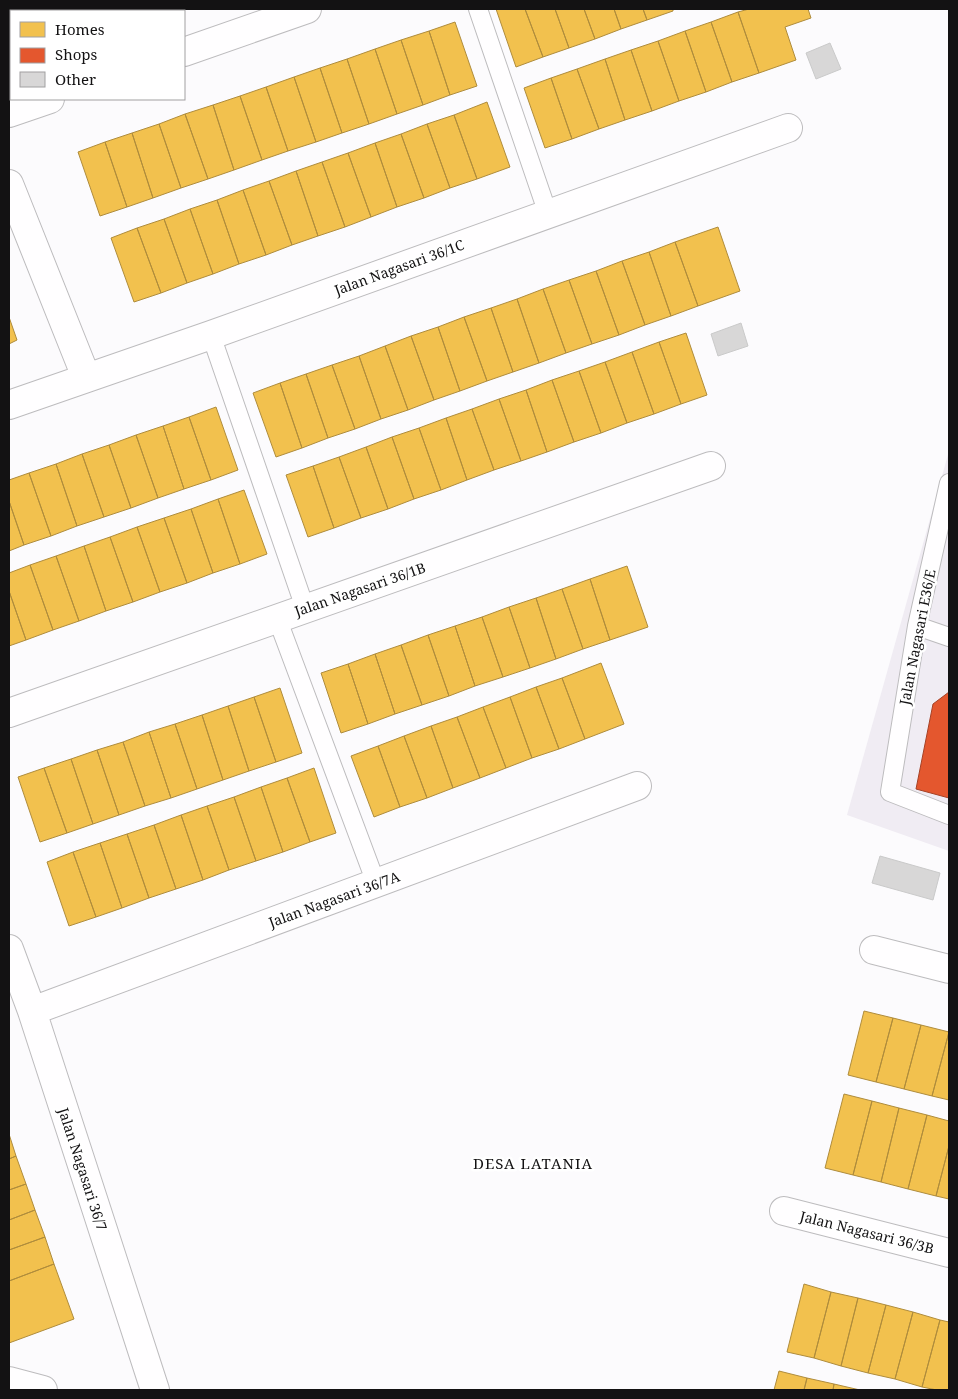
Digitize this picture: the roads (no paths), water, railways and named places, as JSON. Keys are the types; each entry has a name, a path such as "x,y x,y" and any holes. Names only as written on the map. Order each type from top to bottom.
{"street":[{"path":"185,52 307,9"},
{"path":"9,113 47,100"},
{"name":"Jalan Nagasari 36/1C","path":"9,405 211,335 788,128"},
{"path":"9,184 86,377"},
{"name":"Jalan Nagasari 36/1B","path":"9,713 711,466"},
{"name":"Jalan Nagasari 36/7A","path":"32,1011 637,786"},
{"name":"Jalan Nagasari 36/7","path":"9,948 15,983 32,1011 154,1390"},
{"path":"874,950 949,969"},
{"name":"Jalan Nagasari 36/3B","path":"784,1211 949,1253"},
{"path":"9,1381 43,1390"}],"lane":[{"path":"478,9 548,214"},
{"path":"211,335 305,608"},
{"name":"Jalan Nagasari E36/E","path":"949,483 917,626 890,792 949,815"},
{"path":"277,618 376,883"},
{"path":"917,626 949,636"}],"district":[{"name":"DESA LATANIA","path":"533,1163"}]}
